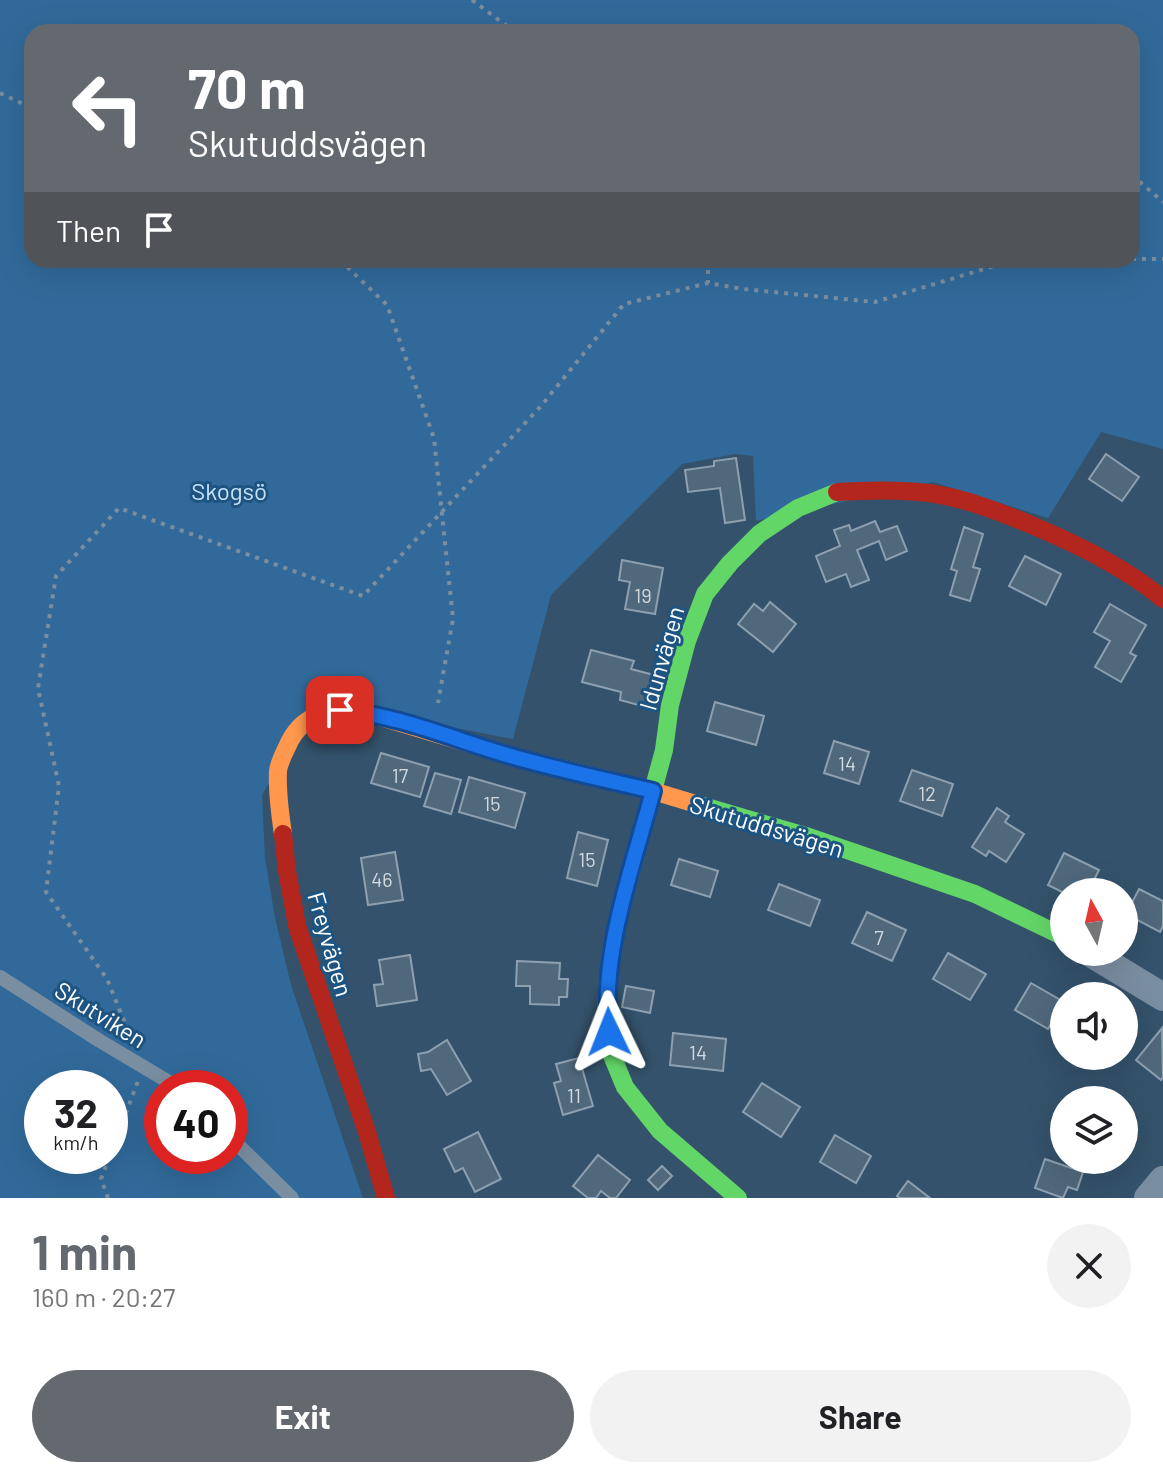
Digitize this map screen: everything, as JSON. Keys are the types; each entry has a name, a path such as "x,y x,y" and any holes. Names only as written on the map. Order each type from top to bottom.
{"street":[{"name":"Idunvägen","path":"738,1198 660,1131 625,1087 611,1053 606,1011 617,923 664,750 670,705 687,641 705,594 759,534 798,508 835,492 877,489 931,493 987,507 1078,545 1142,582 1163,599"},
{"name":"Skutuddsvägen","path":"322,713 360,711 514,757 653,791 809,837 975,894 1050,930"},
{"name":"Freyvägen","path":"322,713 293,733 278,767 287,871 297,926 367,1132 386,1198"},
{"path":"1112,966 1163,997"},
{"path":"1148,1198 1163,1180"}],"lane":[{"name":"Skutviken","path":"0,977 150,1070"},
{"path":"248,1155 292,1198"}],"path":[{"path":"472,0 504,24"},
{"path":"0,93 24,104"},
{"path":"1140,182 1163,202"},
{"path":"1140,259 1163,259"},
{"path":"348,268 387,305 434,438 453,619 433,732"},
{"path":"708,283 709,268"},
{"path":"108,1198 101,1179 143,1066 107,979 46,892 59,786 38,688 56,576 119,508 363,596 541,406 624,304 708,283 875,302 988,268"}],"green space":[{"name":"Skogsö","path":"0,0 1163,0 1163,449 1101,432 1048,518 933,482 756,521 753,456 735,454 682,464 551,595 513,739 318,701 262,795 265,858 291,985 363,1198 0,1198"}],"building":[{"path":"1106,454 1139,477 1122,501 1089,479"},
{"path":"736,458 745,520 725,523 720,488 688,492 685,470 714,466 714,461"},
{"path":"875,521 880,532 897,526 907,551 886,560 879,541 857,550 869,580 851,587 846,574 826,582 816,556 840,546 834,530 849,525 851,531"},
{"path":"964,527 983,534 973,567 980,569 970,601 950,595 957,571 951,569"},
{"path":"1025,556 1061,574 1046,605 1009,586"},
{"path":"622,560 663,568 655,614 625,609 630,582 619,580"},
{"path":"770,602 796,624 773,652 738,624 754,604 763,611"},
{"path":"1110,604 1146,625 1130,653 1136,656 1121,682 1095,667 1110,641 1094,632"},
{"path":"591,650 634,661 631,669 654,675 646,707 620,700 621,692 582,682"},
{"path":"715,702 764,716 756,745 707,731"},
{"path":"834,741 869,752 859,784 824,773"},
{"path":"381,753 429,767 420,797 371,783"},
{"path":"912,770 953,784 942,816 900,801"},
{"path":"435,773 461,780 451,814 424,806"},
{"path":"469,777 525,793 515,828 459,812"},
{"path":"997,808 1009,816 1005,822 1024,834 1006,862 989,851 986,856 972,847"},
{"path":"578,832 608,840 597,886 567,878"},
{"path":"395,852 403,900 368,905 361,858"},
{"path":"1064,853 1099,870 1095,878 1052,878"},
{"path":"679,859 718,871 710,897 671,885"},
{"path":"779,884 820,900 810,926 768,910"},
{"path":"1138,891 1163,901 1163,926 1160,932 1138,920"},
{"path":"867,912 906,930 892,961 852,943"},
{"path":"948,953 986,974 970,1000 933,979"},
{"path":"410,955 417,1000 377,1006 374,985 383,984 379,960"},
{"path":"517,961 560,963 559,979 568,979 567,997 559,997 559,1005 530,1004 530,986 516,986"},
{"path":"1031,983 1050,994 1048,1029 1015,1010"},
{"path":"626,986 654,991 650,1013 622,1007"},
{"path":"1162,1028 1161,1080 1138,1062"},
{"path":"673,1033 726,1039 723,1071 670,1065"},
{"path":"447,1040 471,1081 447,1095 431,1069 421,1071 418,1054 428,1052"},
{"path":"579,1058 593,1106 563,1115 554,1083 561,1081 556,1064"},
{"path":"762,1083 800,1107 781,1137 743,1112"},
{"path":"478,1132 501,1179 475,1192 463,1168 455,1172 444,1149"},
{"path":"835,1135 871,1156 856,1183 820,1162"},
{"path":"598,1155 630,1180 616,1198 610,1198 601,1191 596,1198 588,1198 573,1186"},
{"path":"1045,1159 1050,1161 1050,1174 1082,1174 1077,1190 1068,1187 1063,1198 1035,1188"},
{"path":"662,1166 672,1176 658,1190 648,1180"},
{"path":"908,1181 930,1198 897,1196"}],"traffic: fast":[{"path":"738,1198 660,1131 625,1087 611,1053 606,1011 608,979 617,923 664,750 670,705 687,641 705,594 759,534 798,508 837,492"},
{"path":"696,804 809,837 975,894 1050,930"}],"traffic: slow":[{"path":"283,834 278,779 283,756 300,727 316,716 337,711 360,711 514,757 696,804"}],"traffic: jam":[{"path":"837,492 917,492 942,495 980,506 1082,548 1132,576 1163,599"},
{"path":"283,834 297,926 367,1132 386,1198"}],"route":[{"path":"340,710 360,711 514,757 653,791 617,923 608,979 606,1011 609,1032"}]}
